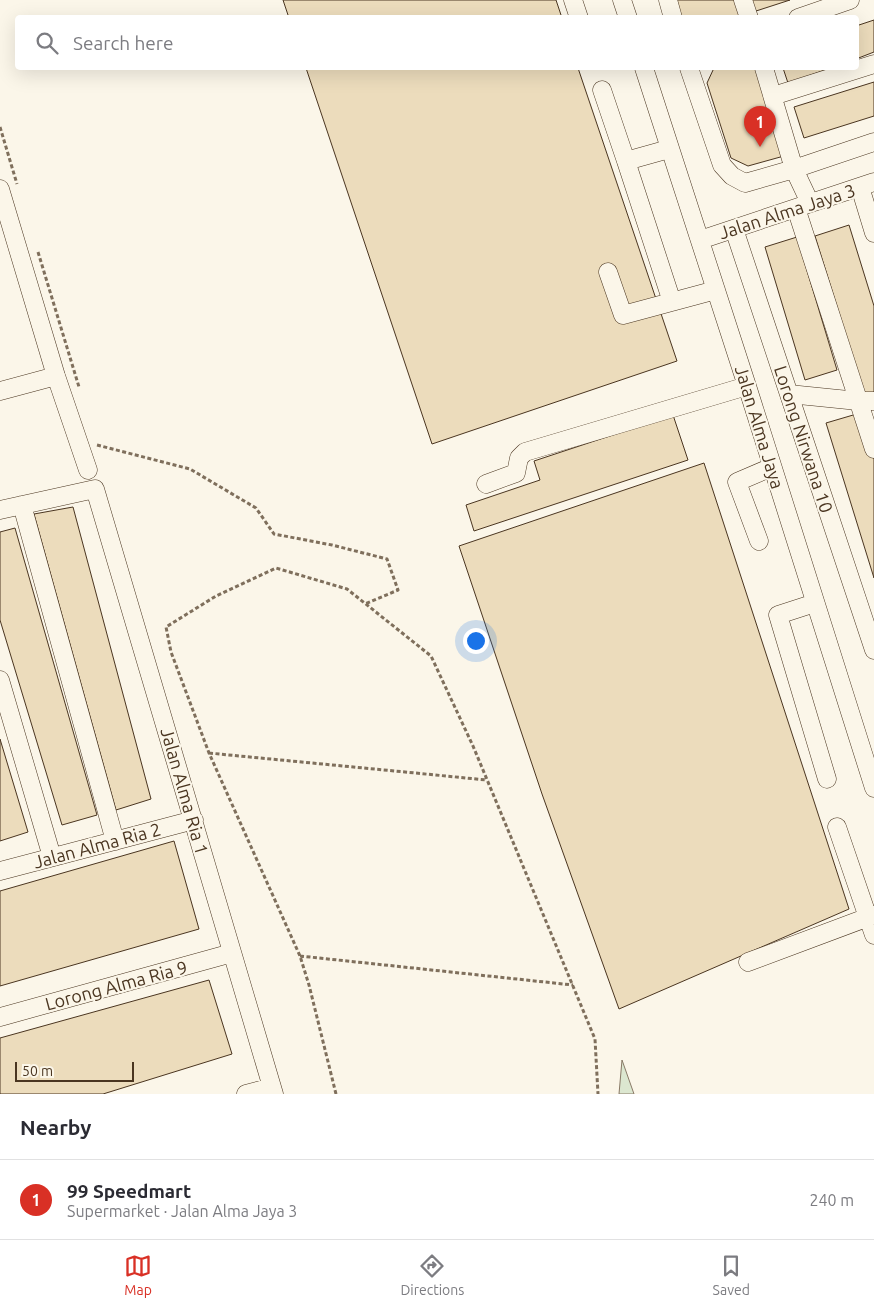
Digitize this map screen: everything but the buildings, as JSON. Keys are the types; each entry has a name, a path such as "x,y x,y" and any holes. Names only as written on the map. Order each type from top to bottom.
{"street":[{"path":"573,0 578,15"},
{"path":"622,0 627,15"},
{"path":"668,0 672,15"},
{"path":"743,0 748,15"},
{"path":"804,15 825,4 850,0"},
{"path":"859,69 874,64"},
{"name":"Jalan Alma Jaya","path":"645,70 874,788"},
{"path":"690,70 722,165 732,176 745,182 794,169 874,142"},
{"path":"765,70 803,206 866,401 874,450"},
{"path":"772,96 855,70"},
{"path":"602,90 672,302"},
{"path":"626,162 669,148"},
{"path":"867,184 874,233"},
{"name":"Jalan Alma Jaya 3","path":"700,240 867,184"},
{"path":"0,189 4,217 88,470"},
{"name":"Lorong Nirwana 10","path":"734,229 790,394 867,603 874,650"},
{"path":"608,272 623,315 716,290"},
{"path":"0,391 56,376"},
{"path":"486,484 516,473 519,458 526,452 747,386"},
{"path":"790,394 866,401"},
{"path":"759,541 737,482 772,467"},
{"name":"Jalan Alma Ria 1","path":"22,505 95,489 273,1090"},
{"path":"0,510 22,505 116,841"},
{"path":"815,603 778,615 827,779"},
{"path":"0,680 52,857"},
{"name":"Jalan Alma Ria 2","path":"0,871 194,820"},
{"path":"837,828 871,916 874,935"},
{"path":"748,962 871,916"},
{"name":"Lorong Alma Ria 9","path":"0,1017 232,954"},
{"path":"246,1094 273,1090"}],"path":[{"path":"0,127 20,193"},
{"path":"37,249 80,390"},
{"path":"94,437 97,446 190,469 256,508 274,534 332,545 387,559 398,590 365,604"},
{"path":"336,1094 300,956 209,753 172,652 166,627 216,596 276,568 347,589 431,656 487,780 595,1039 598,1094"},
{"path":"209,753 487,780"},
{"path":"300,956 573,985"}],"green space":[{"path":"622,1060 634,1094 619,1094"}],"place":[{"name":"99 Speedmart","path":"760,147"}]}
